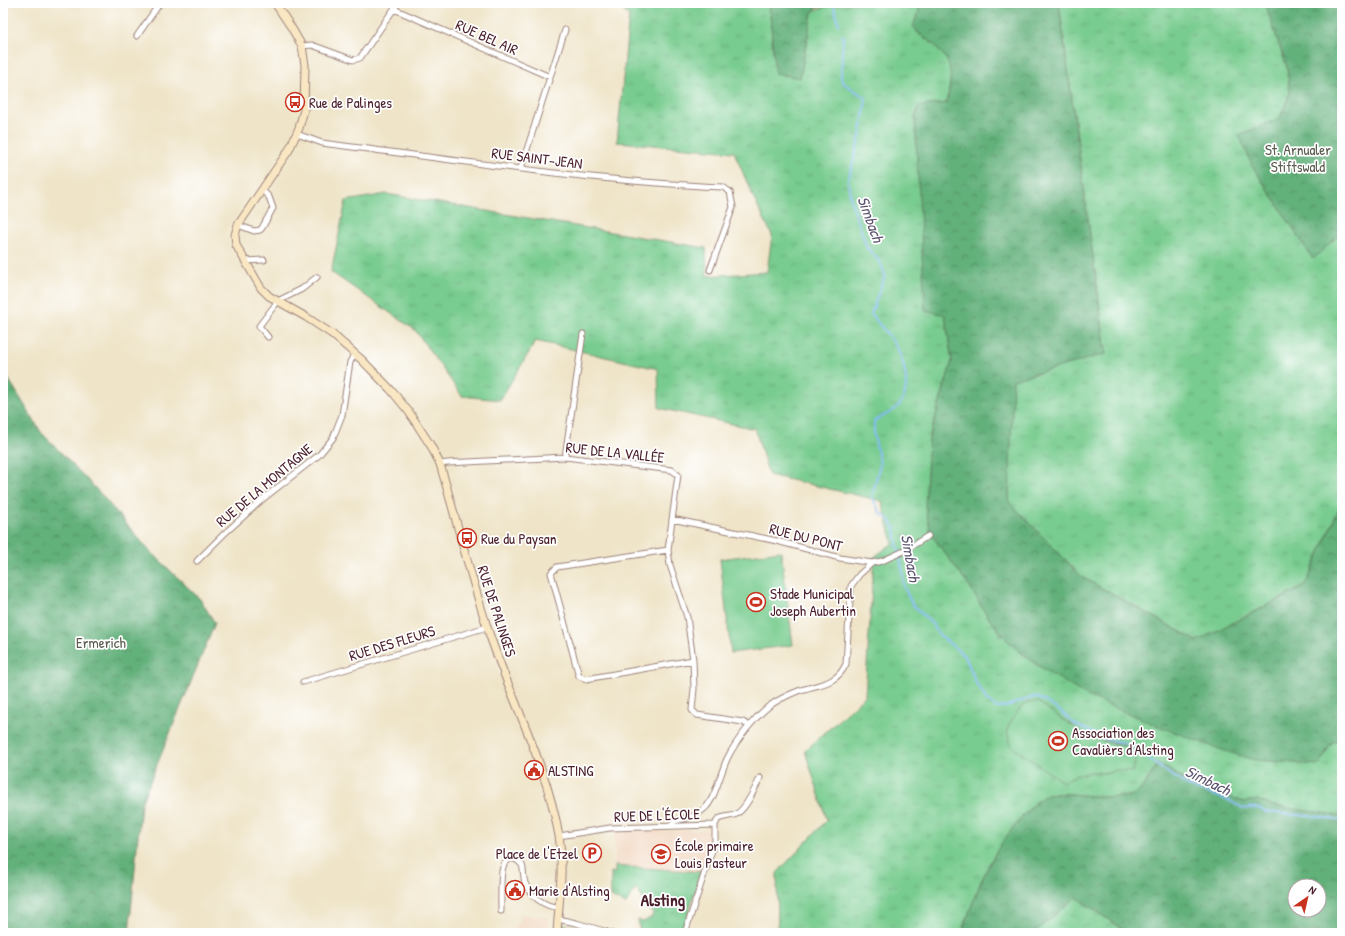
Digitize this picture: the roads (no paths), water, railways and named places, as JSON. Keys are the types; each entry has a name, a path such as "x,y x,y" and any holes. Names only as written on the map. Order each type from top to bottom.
{"main road":[{"name":"RUE DE PALINGES","path":"275,3 302,46 305,65 304,110 297,134 289,150 238,225 234,235 234,240 261,288 269,296 306,316 355,352 401,401 429,442 440,464 471,576 487,627 542,772 552,803 559,836 561,874 557,933"}],"street":[{"path":"137,36 160,3"},
{"path":"302,46 312,45 353,60 360,58 398,3"},
{"name":"RUE BEL AIR","path":"394,9 550,77"},
{"path":"521,168 565,30"},
{"name":"RUE SAINT-JEAN","path":"297,134 322,142 521,168 663,184 723,187 730,192 733,207 710,270"},
{"path":"238,225 254,231 262,228 273,208 267,193 262,190"},
{"path":"245,261 264,260"},
{"path":"268,337 259,326 278,301 302,289 317,277"},
{"path":"565,457 583,334"},
{"name":"RUE DE LA MONTAGNE","path":"197,561 264,498 319,455 333,438 342,415 350,362 355,352"},
{"name":"RUE DE LA VALLÉE","path":"440,464 565,457 672,470 678,475 668,550 670,565 686,617 693,660 694,689 692,710 697,715 743,722 749,726"},
{"name":"RUE DU PONT","path":"672,519 778,541 840,558 872,563 882,562 928,536"},
{"path":"668,550 557,568 551,573 579,676 586,679 693,660"},
{"path":"671,826 674,821 695,816 706,808 714,794 728,756 749,726 768,707 797,691 825,684 842,673 846,664 851,586 859,575 872,563"},
{"name":"RUE DES FLEURS","path":"303,682 487,627"},
{"path":"715,826 718,819 724,816 734,815 742,811 760,778"},
{"name":"RUE DE L'ÉCOLE","path":"559,836 610,828 715,826 715,841 685,933"},
{"path":"500,911 502,870 505,863 511,859 515,859 521,863 525,883 531,893 544,904 552,907 558,907"},
{"path":"558,919 611,933"}],"waterway":[{"name":"Simbach","path":"833,3 839,25"},
{"name":"Simbach","path":"843,35 841,77 843,83 866,98 861,133 848,181 851,201 867,248 880,262 885,275 871,314 898,350 901,357 906,382 904,397 898,407 892,412 874,421 874,435 880,464 872,497 881,514 889,519 895,528 904,587 912,604 933,625 939,635 965,656 977,685 986,700 997,708 1034,697 1043,700 1060,711 1074,724 1108,740 1133,744 1135,752 1150,759 1162,769 1188,786 1230,801 1243,809 1255,808 1266,812 1319,817 1342,821"}],"place":[{"name":"Rue de Palinges","path":"295,102"},
{"name":"Rue du Paysan","path":"467,538"},
{"name":"Stade Municipal Joseph Aubertin","path":"756,602"},
{"name":"Association des Cavalièrs d'Alsting","path":"1058,741"},
{"name":"ALSTING","path":"534,770"},
{"name":"Place de l'Etzel","path":"592,853"},
{"name":"École primaire Louis Pasteur","path":"661,854"},
{"name":"Marie d'Alsting","path":"515,890"}],"district":[{"name":"Alsting","path":"663,899"}],"park label":[{"name":"St. Arnualer Stiftswald","path":"1298,158"},
{"name":"Ermerich","path":"101,642"}]}
